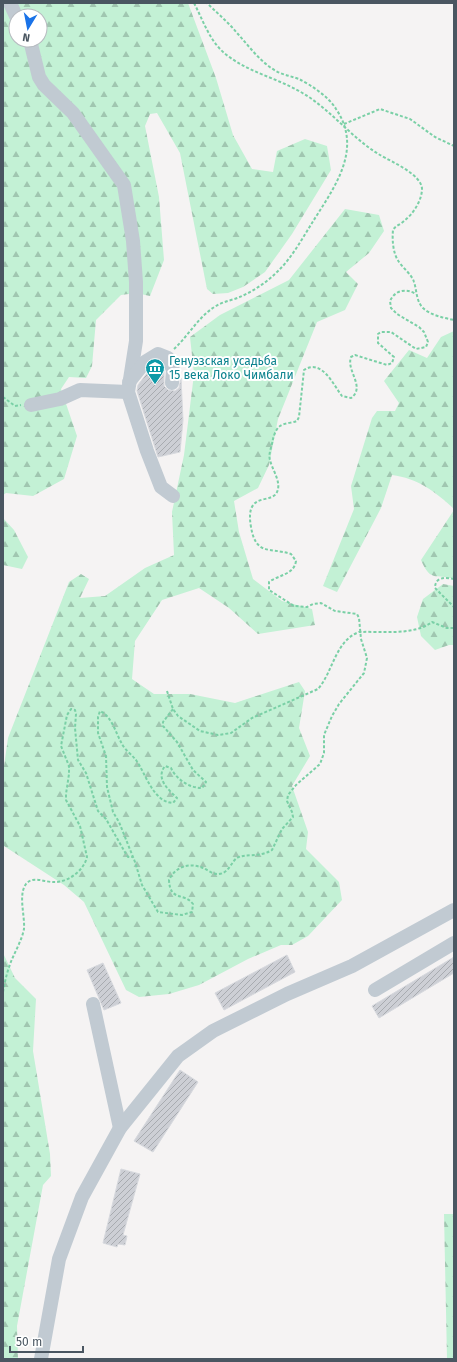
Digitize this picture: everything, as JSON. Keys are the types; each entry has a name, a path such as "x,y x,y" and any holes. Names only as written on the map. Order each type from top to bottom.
{"street":[{"path":"32,48 39,77 44,86 73,113 124,185 129,211 135,265 136,340 128,387 146,451 161,487 173,496"},
{"path":"136,340 159,357 173,370 172,383"},
{"path":"31,405 60,399 80,390 128,387 159,357"},
{"path":"40,1359 59,1259 82,1197 120,1128 178,1056 213,1031 287,994 352,966 453,913"},
{"path":"375,990 454,943"},
{"path":"93,1004 120,1128"}],"path":[{"path":"194,3 208,32 218,47 228,56 241,64 300,91 330,113 356,138 417,177 422,190 419,203 410,216 395,226 392,230 392,239 398,261 414,281 416,294 423,308 454,320"},
{"path":"159,357 187,336 201,318 217,306 242,296 263,284 283,265 302,239 340,178 346,159 347,140 344,124 336,109 324,96 300,80 276,71 257,56 207,3"},
{"path":"344,124 380,109 410,119 435,138 454,146"},
{"path":"173,709 163,722 163,726 177,742 193,770 206,782 202,788 191,785 175,776 171,768 165,766 162,772 162,777 167,790 177,798 173,803 163,800 156,793 137,761 122,746 109,718 102,711 98,712 98,733 106,756 107,787 112,809 133,857 142,885 158,912 182,915 192,912 193,904 191,901 176,896 171,892 169,880 182,866 197,866 215,874 220,874 226,872 237,858 243,856 258,856 272,850 282,829 293,817 287,801 288,795 296,785 320,764 323,759 324,736 332,716 339,704 364,673 367,658 359,632 359,618 354,613 335,611 321,603 313,604 307,607 294,606 269,590 269,582 291,571 295,566 296,561 291,554 259,547 253,538 249,514 251,507 255,503 274,496 278,492 278,483 270,460 274,433 278,427 297,421 299,417 304,370 316,368 322,371 333,381 342,396 351,398 356,394 358,389 350,366 351,357 355,355 387,365 392,364 394,360 392,353 378,343 378,334 381,332 391,332 416,349 426,347 428,342 424,332 391,308 390,301 396,293 406,290 416,294"},
{"path":"3,397 15,406 31,405"},
{"path":"454,579 441,578 436,581 434,585 435,588 454,607"},
{"path":"167,691 173,709 178,716 200,731 218,735 230,733 252,718 318,689 325,681 331,670 337,652 354,634 359,632 414,630 424,628 432,622 447,628 454,628"},
{"path":"3,992 8,971 22,935 24,921 23,892 27,882 34,879 56,882 66,880 76,873 86,862 87,857 80,826 66,800 69,770 61,746 67,715 71,708 75,710 76,714 76,756 86,773 96,805 128,857 133,857"},
{"path":"3,1013 3,1033"}],"green space":[{"path":"3,3 188,3 216,78 233,135 252,169 273,172 277,151 305,139 327,146 331,170 292,234 265,272 243,287 228,293 213,294 207,289 180,153 157,113 150,114 145,126 159,197 164,260 150,296 136,293 121,295 96,320 92,366 86,378 69,377 61,389 77,436 64,479 33,496 6,493 3,495"},
{"path":"345,209 379,215 384,231 369,253 346,272 358,284 345,310 317,322 278,419 269,465 258,488 234,501 239,532 253,579 282,601 312,609 315,625 258,634 229,608 199,588 162,600 135,641 132,679 154,694 190,694 235,703 299,682 305,691 299,728 310,756 292,786 308,832 306,849 339,882 342,900 308,936 292,945 281,945 248,959 199,985 169,994 139,997 126,990 84,902 64,885 4,846 3,773 8,738 69,582 81,574 89,579 80,598 105,596 145,568 174,555 172,512 184,455 194,374 190,337 220,315 289,280"},
{"path":"454,331 454,509 426,487 410,479 392,475 381,508 337,592 323,586 354,509 351,486 372,418 377,411 395,411 399,403 384,381 409,350 427,358 441,337"},
{"path":"454,510 454,579 431,575 421,560"},
{"path":"3,518 14,530 28,557 22,569 3,565"},
{"path":"443,584 454,586 454,645 449,645 435,650 421,636 417,617 423,599"},
{"path":"3,953 15,978 36,999 33,1051 50,1154 51,1176 43,1185 17,1326 18,1359 3,1359"},
{"path":"444,1214 454,1214 454,1359 447,1359"}],"building":[{"name":"Генуэзская усадьба 15 века Локо Чимбали","path":"155,366 162,366 164,371 164,386 168,390 175,391 179,388 181,378 183,420 180,452 158,457 137,391 138,385 151,368"},
{"path":"287,955 295,972 224,1010 215,993"},
{"path":"454,957 454,973 379,1018 372,1006"},
{"path":"103,963 121,1003 104,1010 87,970"},
{"path":"180,1070 198,1082 153,1152 134,1141"},
{"path":"121,1169 140,1174 123,1235 127,1236 125,1245 118,1244 117,1247 103,1243"}],"place":[{"name":"Генуэзская усадьба 15 века Локо Чимбали","path":"155,385"}]}
